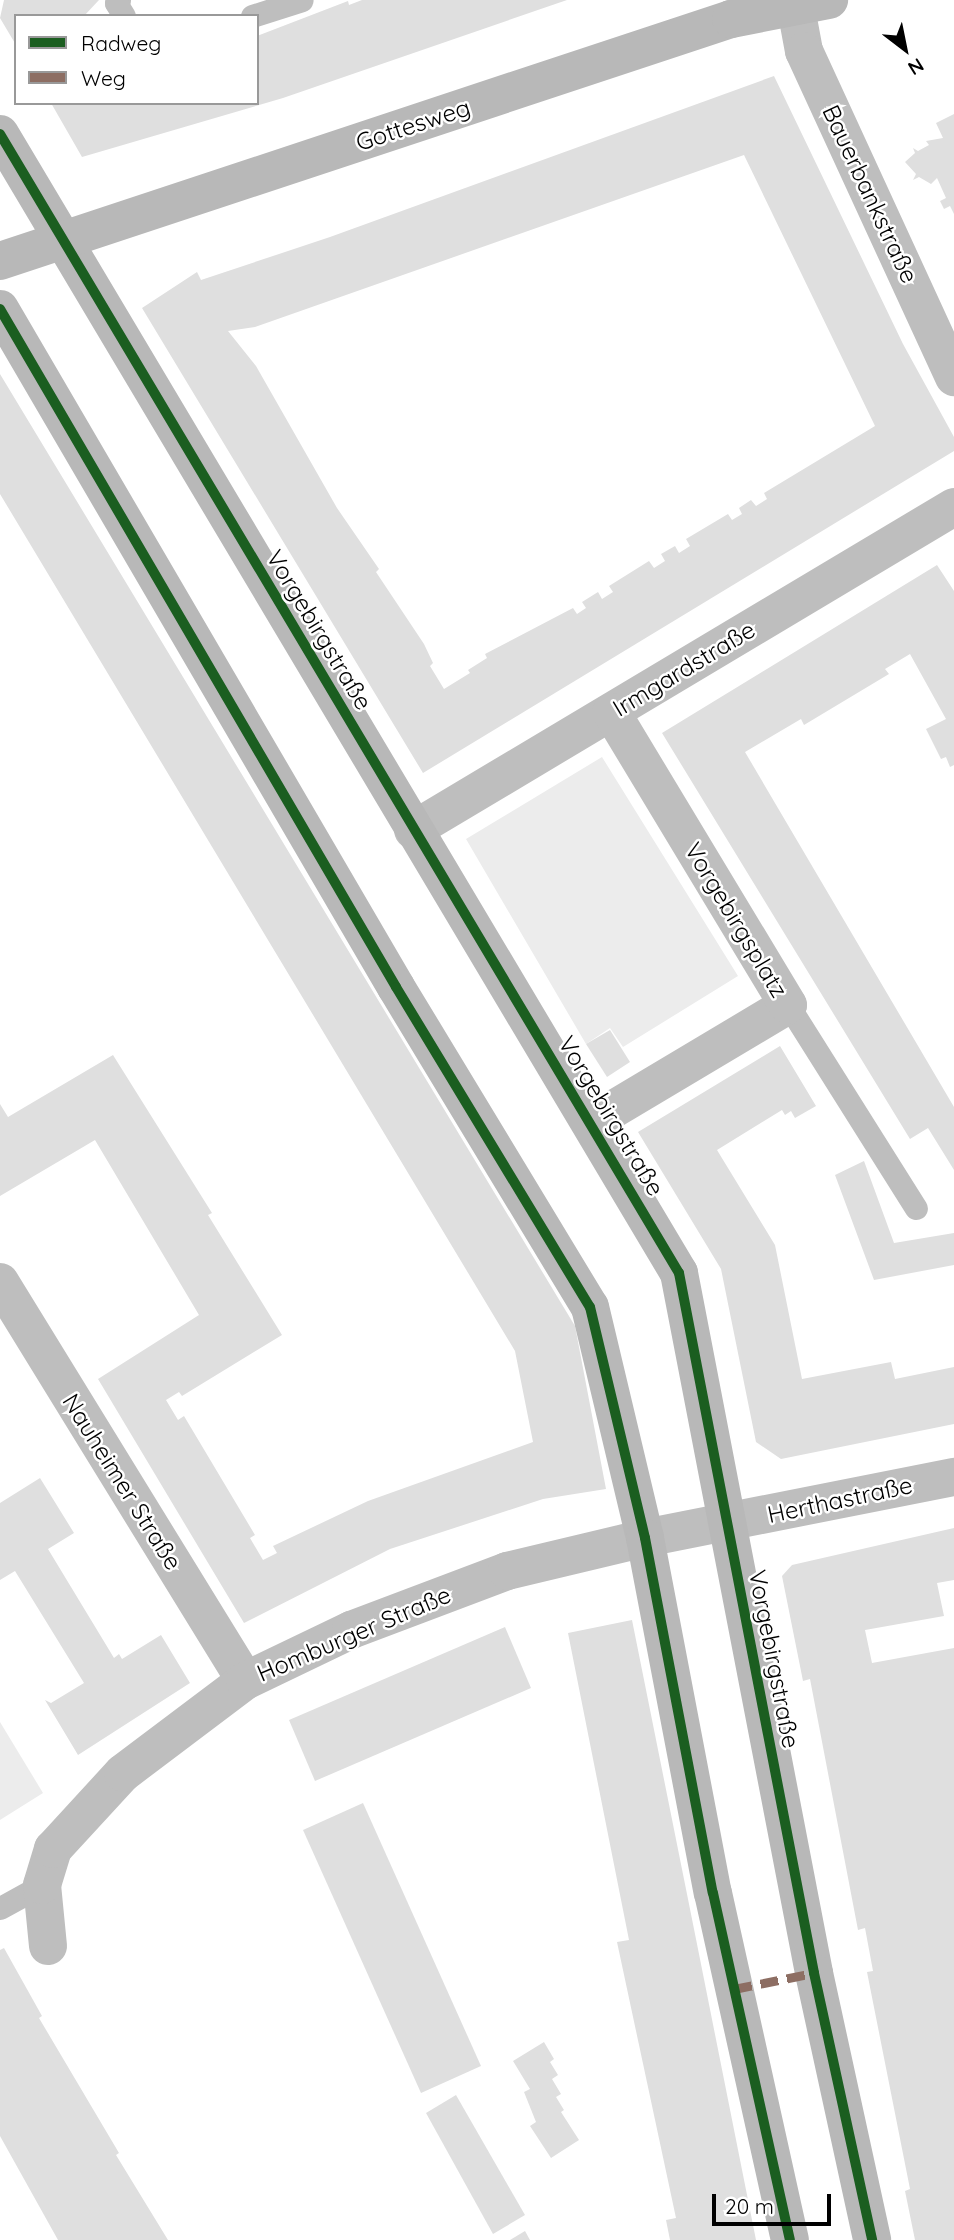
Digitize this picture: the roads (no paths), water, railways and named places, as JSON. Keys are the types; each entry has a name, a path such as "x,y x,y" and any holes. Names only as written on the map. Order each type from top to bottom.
{"main road":[{"name":"Gottesweg","path":"0,261 731,19 813,4"},
{"name":"Vorgebirgstraße","path":"0,134 413,830 592,1122 679,1273 814,1973 872,2240"},
{"path":"0,309 396,987 590,1307 645,1538 713,1893 790,2240"}],"street":[{"name":"Bauerbankstraße","path":"813,4 804,51 954,377"},
{"name":"Irmgardstraße","path":"413,830 954,507"},
{"name":"Vorgebirgsplatz","path":"592,1122 788,1005 611,712"},
{"name":"Nauheimer Straße","path":"0,1282 245,1681"},
{"name":"Herthastraße","path":"727,1524 954,1477"},
{"name":"Homburger Straße","path":"48,1946 42,1885 53,1849 123,1773 245,1681 351,1630 507,1571 645,1538 727,1524"}],"lane":[{"path":"258,14 302,0"},
{"path":"788,1005 916,1208"},
{"path":"0,1908 42,1885"}]}
